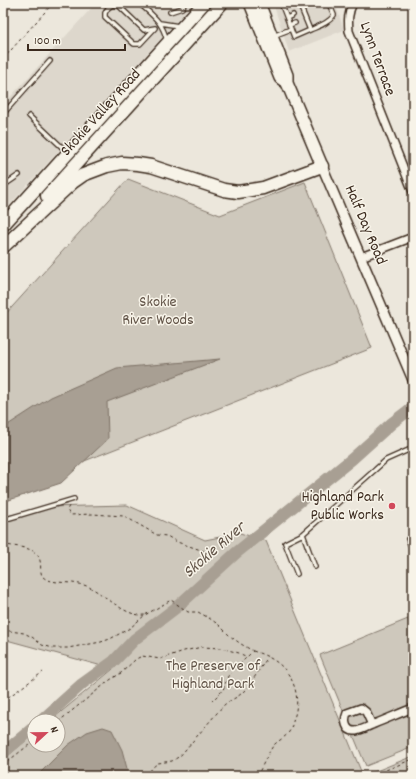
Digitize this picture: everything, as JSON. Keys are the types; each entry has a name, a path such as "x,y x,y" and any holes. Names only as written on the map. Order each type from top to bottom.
{"highway":[{"name":"Skokie Valley Road","path":"3,225 204,3"},
{"name":"Skokie Valley Road","path":"3,244 222,3"},
{"path":"3,247 73,182 82,175 107,166 122,163 151,166 224,190 238,192 262,188 322,166"}],"main road":[{"name":"Half Day Road","path":"250,3 280,78 287,83"},
{"name":"Half Day Road","path":"259,3 287,75 287,83 413,380"}],"street":[{"name":"Lynn Terrace","path":"353,3 348,12 349,31 413,192"},
{"path":"361,257 413,236"},
{"path":"372,725 413,708"}],"lane":[{"path":"139,3 160,23 164,30 167,44"},
{"path":"170,12 182,8 185,3"},
{"path":"282,4 294,36 329,21 334,15 330,6"},
{"path":"112,5 119,6 144,30 155,28 140,44 134,44 105,18 104,13 112,5"},
{"path":"298,5 300,12 306,19 310,30"},
{"path":"284,11 290,9"},
{"path":"286,18 293,15"},
{"path":"301,20 306,19"},
{"path":"160,23 183,26"},
{"path":"272,36 295,23"},
{"path":"3,114 50,61"},
{"path":"30,116 68,153"},
{"path":"3,186 19,175"},
{"path":"297,574 285,543 303,534 386,460 413,450"},
{"path":"3,520 74,499"},
{"path":"303,534 315,567"},
{"path":"413,537 408,539 413,552"}],"path":[{"path":"3,59 54,3"},
{"path":"74,499 67,510 70,515 92,514 124,516 157,535 167,536 177,542 210,553"},
{"path":"3,544 33,552 39,557 41,563 41,576 46,580 80,583 90,587 125,610 139,615 145,615"},
{"path":"3,630 24,633 42,644 53,648 68,648 110,639 130,628 145,615 171,600 188,612 198,612 209,618 220,625 223,630 241,644 276,662 285,670 295,689 297,704 290,731 273,746 257,776"},
{"path":"66,716 121,673 136,659 142,656 160,659 184,650 202,647 221,648 247,657"},
{"path":"212,701 223,690 228,676 253,651"},
{"path":"146,776 158,763 172,762 180,756 223,706 244,691 268,657"},
{"path":"3,701 43,672"},
{"path":"3,765 26,747"},
{"path":"376,776 381,772 413,759"},
{"path":"405,776 413,769"}],"shaded area":[{"path":"96,3 193,3 3,212 3,105"},
{"path":"273,3 335,3 344,30 289,52"},
{"path":"220,359 107,402 108,439 61,483 3,502 3,428 51,397 117,368"},
{"path":"103,727 112,730 122,750 129,776 37,776 60,753 66,753 66,747 68,745 87,732"}],"green space":[{"name":"Skokie River Woods","path":"128,179 220,215 305,182 372,348 3,493 3,317"},
{"name":"The Preserve of Highland Park","path":"127,505 205,540 240,533 266,541 363,776 3,776 3,760 26,741 26,753 66,753 66,713 60,713 113,669 3,639 3,517 45,507"},
{"path":"408,619 413,633 413,747 366,766 320,655"},
{"path":"413,756 413,776 364,776"}],"waterway":[{"name":"Skokie River","path":"50,713 82,684 114,661 135,639 177,607 236,553 352,459 392,423 413,407"},
{"name":"Skokie River","path":"3,753 26,734"}],"place":[{"name":"Highland Park Public Works","path":"392,506"}]}
